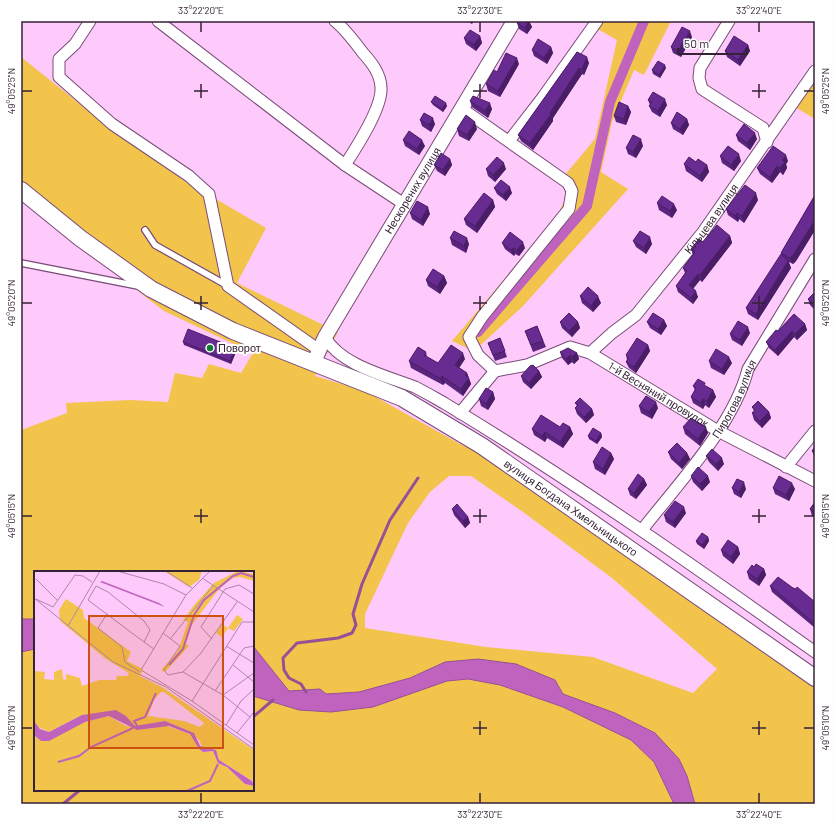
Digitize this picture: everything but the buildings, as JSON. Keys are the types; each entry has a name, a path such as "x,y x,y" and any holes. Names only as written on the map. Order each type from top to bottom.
{"main road":[{"name":"вулиця Богдана Хмельницького","path":"21,190 80,238 151,289 233,331 319,350 482,446 815,678"}],"street":[{"path":"90,21 76,44 59,59 59,77 112,124 189,176 210,194 228,286 319,350 336,352 359,365 416,388 460,413 642,530 815,652"},
{"path":"158,21 345,165 404,204"},
{"path":"334,21 346,30 376,69 382,88 376,108 365,132 345,165"},
{"name":"Нескорених вулиця","path":"319,350 404,204 514,21"},
{"path":"509,141 543,97 597,21"},
{"path":"729,21 700,68 699,78 702,89 763,128 767,142"},
{"name":"Кільцева вулиця","path":"590,353 612,333 636,316 703,232 815,71"},
{"path":"460,413 495,371 478,355 469,337 482,317 569,209 572,191 568,183 461,108"},
{"name":"Пирогова вулиця","path":"642,530 718,432 743,387 748,369 815,259"},
{"name":"1-й Весняний провулок","path":"495,371 527,365 570,347 590,353 718,432 815,482"},
{"path":"786,467 815,431"}],"lane":[{"path":"145,230 155,245 228,286"},
{"path":"21,262 151,289"}],"shaded area":[{"path":"592,21 671,21 644,75 634,70 612,122 601,172 628,189 523,306 474,351 452,341 556,218 568,193 564,176 595,139 617,40 589,24"},
{"path":"21,57 109,127 183,180 266,228 237,283 338,332 315,376 365,391 460,444 481,453 815,688 815,804 695,804 687,776 655,733 615,713 563,694 555,680 445,662 410,678 359,692 326,694 320,689 289,691 254,647 254,571 34,571 34,619 21,619 21,430 67,413 66,403 130,400 168,402 175,373 202,378 209,364 241,373 253,353 164,311 21,201","holes":["449,476 471,476 523,512 612,578 717,669 693,693 593,657 486,647 365,628 365,614 408,523 430,492"]},
{"path":"815,79 815,119 795,107"},
{"path":"21,619 34,619 34,649 21,652"},
{"path":"254,647 289,691 320,689 326,694 359,692 410,678 445,662 478,659 516,664 555,680 563,694 615,713 655,733 679,759 687,776 695,804 674,804 654,762 631,740 563,707 500,685 468,679 447,681 373,707 331,712 299,710 254,696"},
{"path":"34,649 34,791 254,791 254,696 299,710 331,712 373,707 446,681 468,679 500,685 563,707 631,740 654,762 674,804 21,804 21,652"}],"waterway":[{"path":"478,332 587,206 610,102 644,21"},
{"path":"306,692 301,684 289,678 284,670 283,658 297,643 338,638 352,633 356,625 353,614 362,584 390,520 418,478"},
{"path":"254,716 273,700"},
{"path":"63,804 79,791"}],"place":[{"name":"Поворот","path":"210,348"}]}
